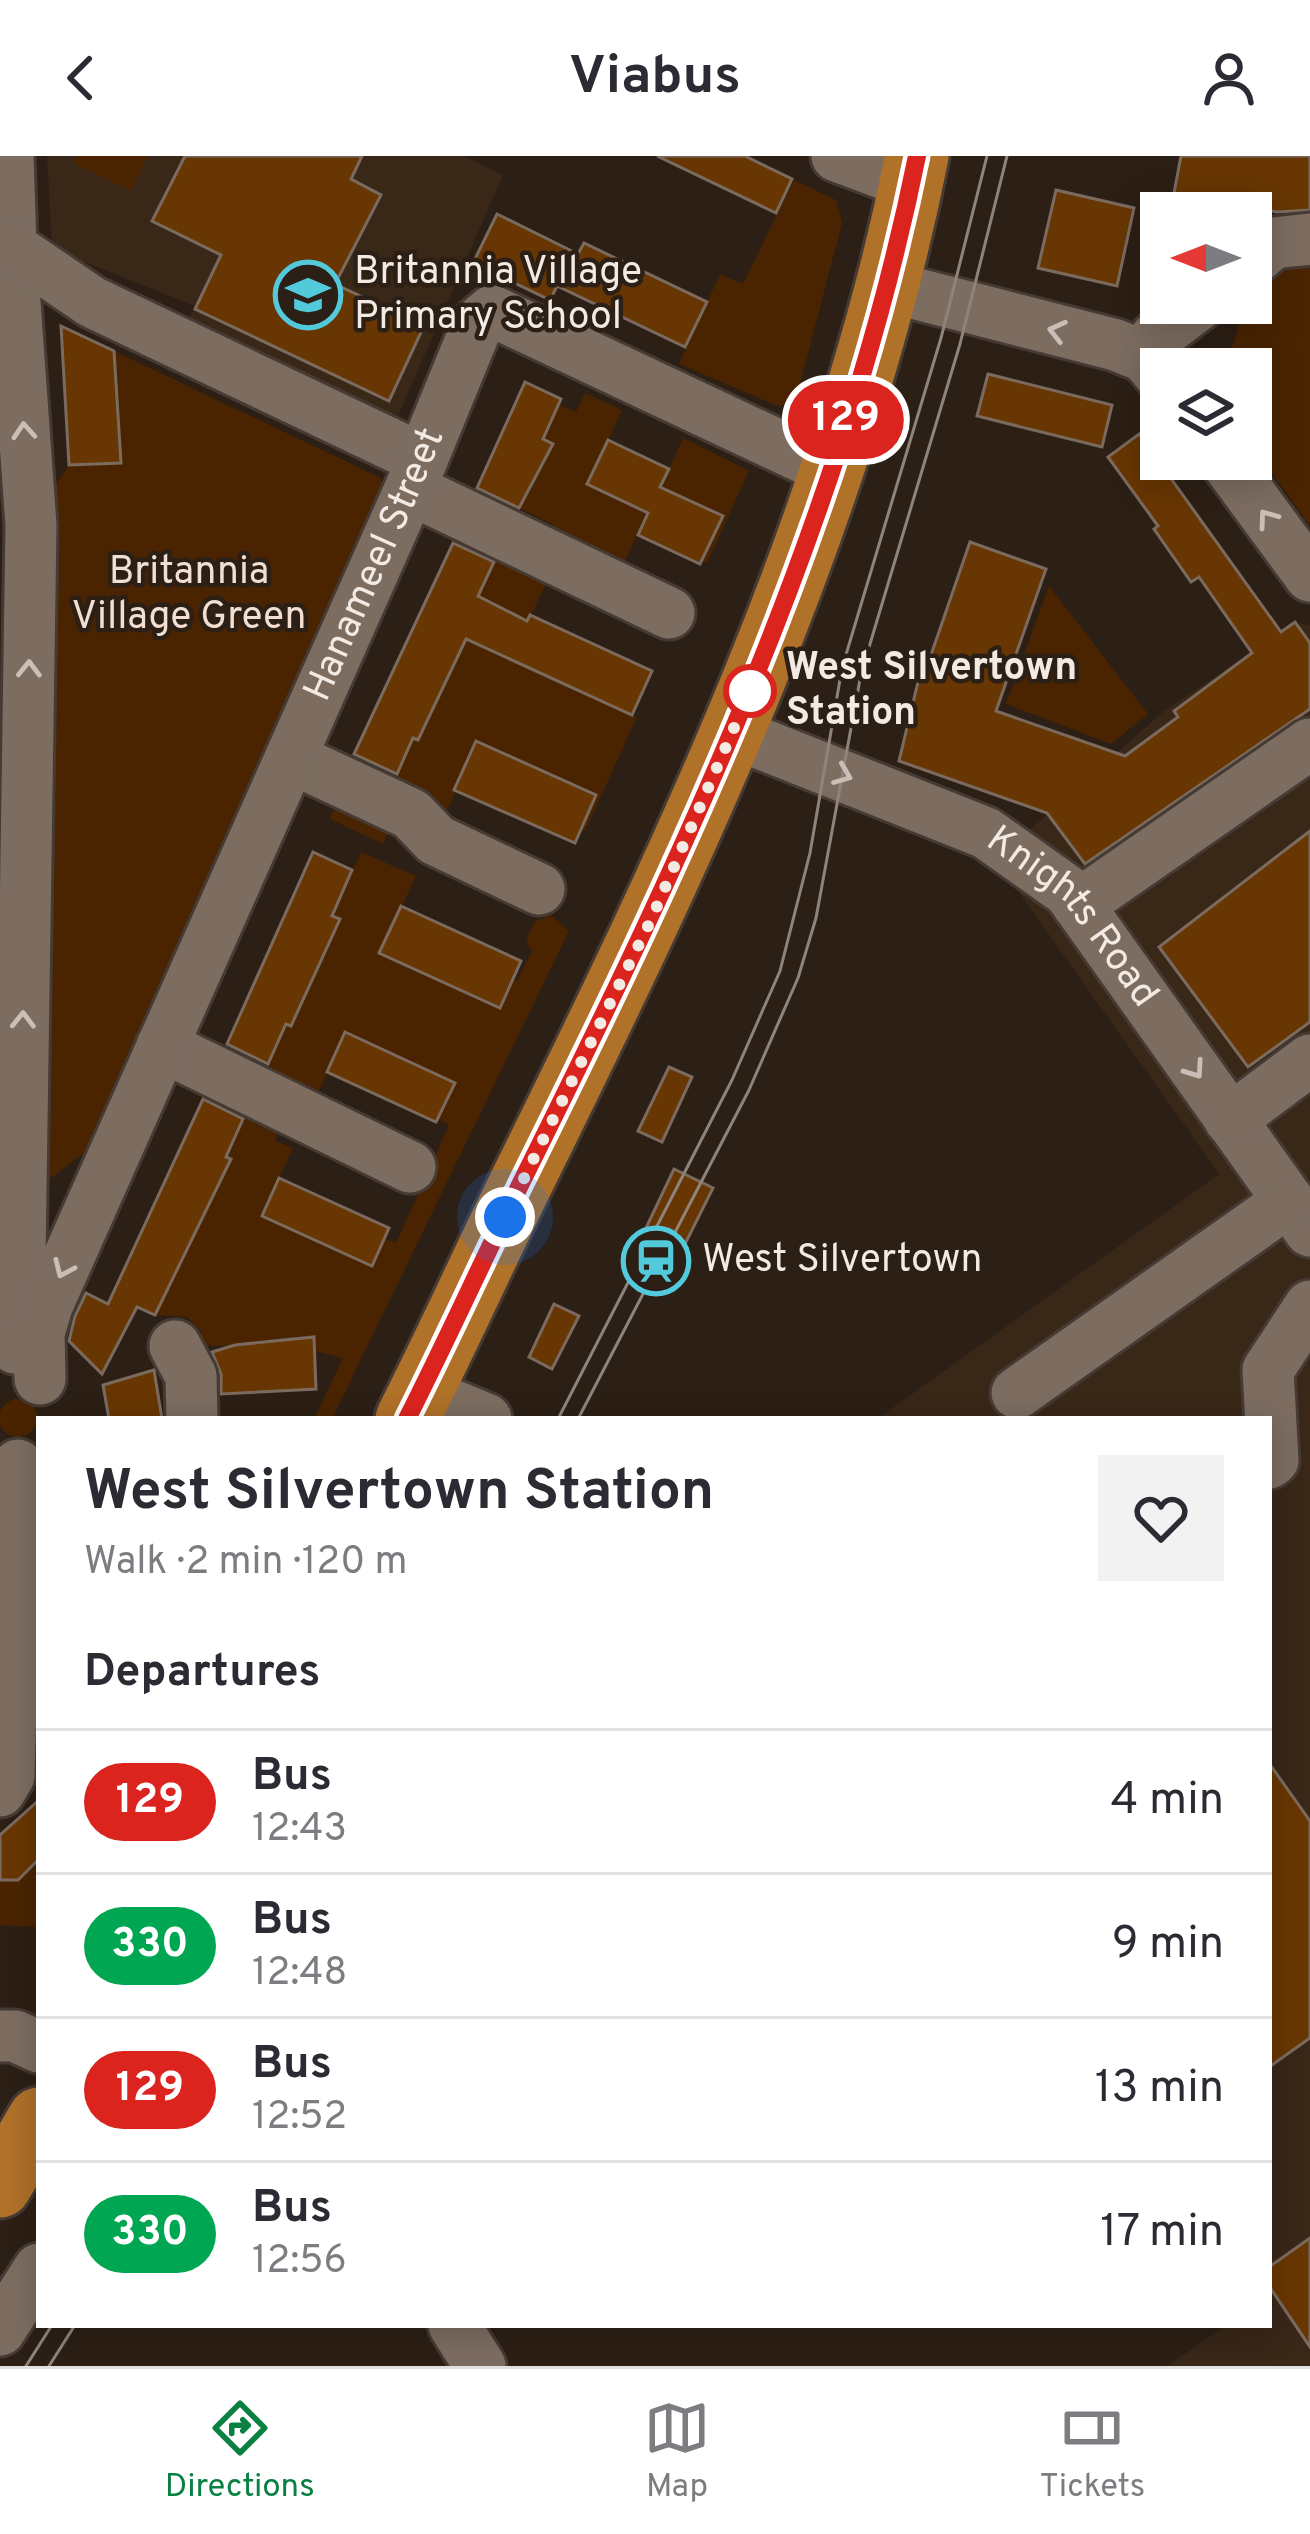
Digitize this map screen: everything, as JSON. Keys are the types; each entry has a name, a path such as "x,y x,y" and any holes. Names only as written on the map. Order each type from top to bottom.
{"main road":[{"path":"414,1406 630,964 734,734 830,470 886,286 914,170"},
{"path":"0,2186 36,2124"}],"street":[{"path":"8,156 10,248 31,525 13,820 9,1227 28,1388"},
{"path":"837,156 914,170"},
{"path":"1272,245 1310,239"},
{"path":"10,248 92,302 669,613"},
{"path":"886,286 1116,345 1140,359"},
{"name":"Hanameel Street","path":"28,1388 46,1306 291,758 408,470 478,323 473,297 830,470"},
{"path":"1155,348 1156,337 1174,324"},
{"path":"1239,480 1310,576"},
{"name":"Knights Road","path":"734,734 986,832 1070,892 1299,1216"},
{"path":"1078,905 1310,744"},
{"path":"291,758 411,814 436,840 538,889"},
{"path":"162,1046 410,1167"},
{"path":"1230,1120 1310,1060"},
{"path":"9,1227 110,1163"},
{"path":"1017,1393 1299,1216"},
{"path":"1271,1416 1268,1370 1310,1306"},
{"path":"175,1346 191,1376 192,1416"},
{"path":"414,1406 469,1416"},
{"path":"1272,1430 1272,1461"},
{"path":"5,1784 19,1462"},
{"path":"0,2330 36,2274"},
{"path":"456,2328 480,2366"}],"shaded area":[{"name":"Britannia Village Primary School","path":"47,156 465,156 503,175 395,423 186,328 195,306 52,249"},
{"path":"1295,622 1310,625 1310,2366 1167,2366 1223,2328 1272,2328 1272,1416 881,1416 1219,1174 996,860 1164,711"}],"green space":[{"path":"77,156 148,156 131,191 73,163"},
{"path":"794,180 836,200 842,223 798,392 780,407 679,364 720,274 743,284"},
{"path":"1310,250 1310,526 1272,473 1272,348 1232,348 1239,324 1272,324 1272,278"},
{"name":"Britannia Village Green","path":"114,351 381,478 383,493 100,1141 44,1183 52,491 69,465 121,462"},
{"path":"585,393 622,410 588,484 648,513 622,566 551,531 554,525 519,508 553,445 543,439 559,405 576,412"},
{"path":"683,438 749,471 707,563 702,560 722,516 661,487"},
{"path":"498,555 534,571 531,578 546,584 510,659 637,717 586,829 581,831 596,795 477,742 445,815 392,785 413,738 419,739 484,600 478,596"},
{"path":"1049,586 1148,714 1111,744 1006,704"},
{"path":"340,797 393,821 383,844 330,819"},
{"path":"361,852 416,876 380,953 517,981 532,951 526,941 534,922 550,915 569,931 333,1416 315,1416 343,1358 315,1351 314,1337 279,1339 279,1345 202,1346 201,1331 187,1317 155,1315 189,1244 154,1206 200,1226 247,1111 281,1126 275,1141 293,1148 262,1216 371,1266 385,1238 396,1243 449,1125 438,1119 454,1083 346,1032 314,1102 300,1085 266,1069 339,919 332,916"},
{"path":"11,1400 25,1400 36,1411 36,1425 25,1436 11,1436 0,1425 0,1411"},
{"path":"36,1863 36,1927 0,1925 0,1880 18,1880"}],"building":[{"path":"185,156 362,156 351,179 381,195 335,284 424,326 389,401 195,309 221,255 152,221"},
{"path":"657,156 745,156 792,179 776,213"},
{"path":"1181,156 1310,156 1310,210 1272,211 1272,192 1174,192"},
{"path":"1056,190 1134,208 1117,286 1038,268"},
{"path":"497,214 578,254 584,243 707,302 685,347 557,286 550,300 473,263"},
{"path":"61,326 114,351 121,463 69,465"},
{"path":"988,374 1112,405 1102,447 977,416"},
{"path":"525,382 561,399 543,439 553,444 519,508 477,488"},
{"path":"1139,434 1140,480 1172,480 1281,632 1295,622 1310,643 1310,709 1085,864 1047,813 899,761 918,682 970,542 1046,569 996,711 1125,756 1178,717 1174,711 1252,653 1199,577 1191,582 1108,457"},
{"path":"608,440 669,469 660,487 723,516 700,564 638,535 648,513 587,484"},
{"path":"453,543 494,562 478,596 652,671 632,715 466,639 397,774 354,754"},
{"path":"476,741 596,795 575,843 454,790"},
{"path":"1310,831 1310,1022 1248,1067 1159,947"},
{"path":"313,852 352,870 332,916 340,919 291,1026 286,1024 268,1064 227,1044"},
{"path":"401,906 521,961 500,1008 379,953"},
{"path":"345,1032 455,1083 436,1122 327,1072"},
{"path":"669,1067 692,1077 662,1142 638,1131"},
{"path":"203,1099 243,1119 226,1157 231,1159 155,1315 137,1307 102,1374 69,1341 75,1316 86,1293 108,1304"},
{"path":"674,1169 713,1188 683,1248 645,1230"},
{"path":"279,1178 389,1228 372,1266 262,1216"},
{"path":"554,1304 579,1316 552,1369 529,1357"},
{"path":"314,1337 316,1389 221,1394 221,1374 212,1352"},
{"path":"154,1370 162,1416 108,1416 103,1385"},
{"path":"1272,1767 1310,1821 1310,2038 1272,2065"},
{"path":"36,1803 36,1862 18,1880 0,1880 0,1835"},
{"path":"1310,2238 1310,2347 1272,2290 1272,2265"}],"tram line":[{"path":"560,1416 732,1080 780,971 810,853 842,668 941,338 987,156"},
{"path":"580,1416 749,1090 798,978 816,918 861,674 960,344 1007,156"},
{"path":"26,2366 50,2328"},
{"path":"49,2366 73,2328"}],"bus line":[{"name":"129","path":"408,1416 630,964 734,734 861,374 917,156"}],"place":[{"name":"Britannia Village Primary School","path":"308,295"},
{"name":"West Silvertown Station","path":"750,691"},
{"name":"West Silvertown","path":"656,1261"}],"route":[{"path":"505,1217 651,920 750,691"}]}
